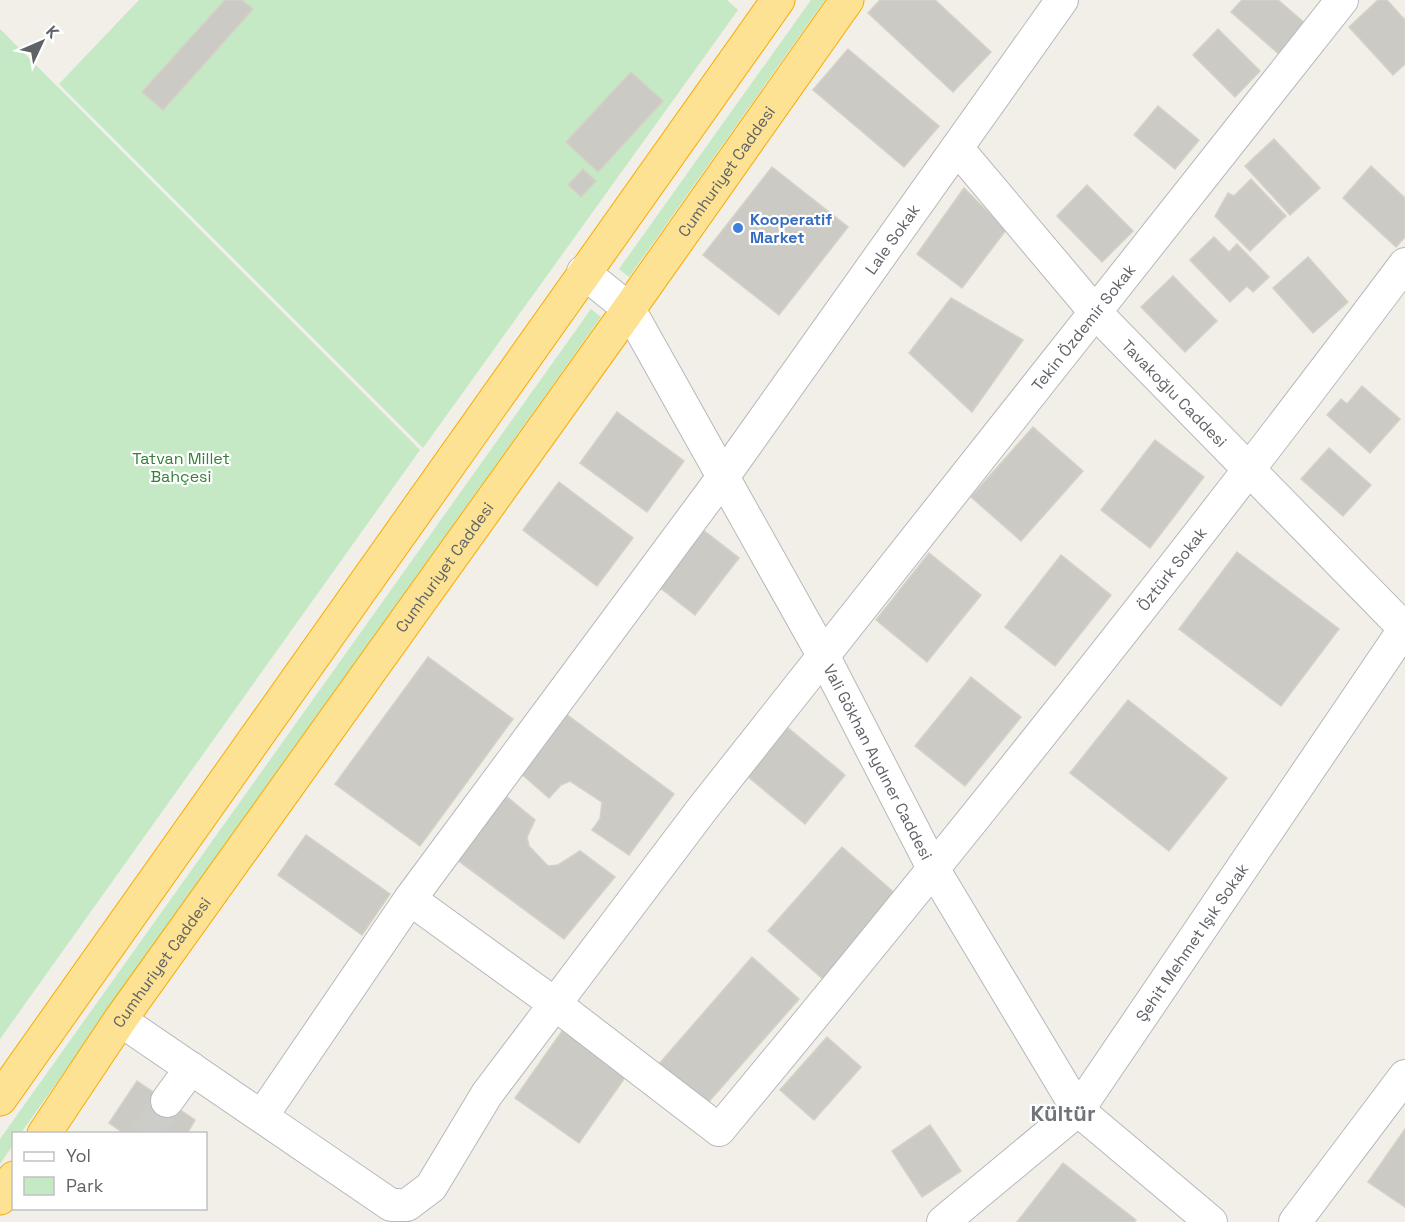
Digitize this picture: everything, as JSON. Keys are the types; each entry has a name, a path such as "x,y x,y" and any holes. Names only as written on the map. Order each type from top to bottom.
{"highway":[{"path":"0,1099 778,0"},
{"name":"Cumhuriyet Caddesi","path":"45,1132 120,1020 629,309 847,0"},
{"path":"0,1198 12,1181"}],"street":[{"name":"Lale Sokak","path":"261,1116 410,899 723,477 1062,0"},
{"name":"Tekin Özdemir Sokak","path":"120,1020 391,1205 407,1205 431,1187 487,1094 703,808 1096,314 1342,0"},
{"name":"Tavakoğlu Caddesi","path":"957,148 1096,314 1405,628"},
{"name":"Öztürk Sokak","path":"555,1004 719,1130 934,870 1250,471 1405,264"},
{"name":"Vali Gökhan Aydıner Caddesi","path":"584,272 629,309 824,657 934,870 1078,1110 1211,1222"},
{"name":"Şehit Mehmet Işık Sokak","path":"943,1222 1078,1110 1405,628"},
{"path":"410,899 555,1004"},
{"path":"167,1101 191,1068"},
{"path":"1295,1222 1405,1076"}],"green space":[{"path":"139,0 727,0 738,10 423,448 59,84"},
{"path":"811,0 825,0 629,277 619,269"},
{"name":"Tatvan Millet Bahçesi","path":"0,29 420,450 0,1039"},
{"path":"591,309 601,317 22,1132 12,1132 12,1146 0,1164 0,1139"}],"building":[{"path":"225,0 242,0 253,9 163,110 142,92"},
{"path":"880,0 935,0 991,52 953,92 868,13"},
{"path":"1242,0 1278,0 1306,24 1280,55 1231,12"},
{"path":"1378,0 1387,0 1405,20 1405,64 1393,75 1349,27"},
{"path":"1218,29 1260,71 1235,97 1193,55"},
{"path":"848,49 939,126 904,167 813,90"},
{"path":"631,72 663,101 598,172 566,142"},
{"path":"1158,106 1199,140 1175,169 1134,135"},
{"path":"1274,139 1320,188 1290,215 1245,166"},
{"path":"1371,166 1405,198 1405,237 1396,247 1343,198"},
{"path":"772,167 848,227 779,315 703,255"},
{"path":"583,169 596,181 581,197 568,185"},
{"path":"1251,179 1286,216 1250,251 1215,216 1228,193 1234,196"},
{"path":"1087,185 1133,231 1102,262 1057,216"},
{"path":"964,188 1006,230 962,288 917,254"},
{"path":"1214,237 1229,252 1237,244 1269,277 1253,292 1247,286 1230,302 1190,260"},
{"path":"1308,257 1348,302 1313,333 1273,288"},
{"path":"1173,276 1217,321 1185,352 1141,307"},
{"path":"951,298 1023,340 972,412 909,353"},
{"path":"1362,386 1400,419 1370,453 1327,415 1341,399 1347,404"},
{"path":"617,412 684,461 647,512 580,463"},
{"path":"1033,427 1083,471 1021,541 971,497"},
{"path":"1155,440 1204,477 1150,548 1101,510"},
{"path":"1329,448 1371,485 1343,516 1301,479"},
{"path":"559,482 633,538 597,586 523,530"},
{"path":"698,526 739,558 695,615 654,583"},
{"path":"1237,552 1339,629 1281,706 1179,629"},
{"path":"929,553 981,595 927,662 876,620"},
{"path":"1061,555 1111,595 1055,666 1005,627"},
{"path":"428,657 513,719 420,846 335,784"},
{"path":"971,677 1021,717 965,786 915,746"},
{"path":"1128,700 1227,778 1169,851 1070,773"},
{"path":"562,711 674,794 629,855 592,830 600,819 602,802 570,781 561,785 549,798 518,771"},
{"path":"787,727 845,775 805,824 747,776"},
{"path":"501,792 535,820 527,837 529,846 548,866 558,865 580,851 615,877 564,939 452,856"},
{"path":"306,835 390,894 362,935 278,875"},
{"path":"842,847 897,895 824,980 768,931"},
{"path":"752,957 799,999 706,1105 659,1064"},
{"path":"567,1024 631,1069 579,1143 515,1098"},
{"path":"827,1037 861,1067 814,1120 780,1090"},
{"path":"137,1081 195,1120 188,1132 122,1132 109,1123"},
{"path":"930,1125 961,1171 922,1197 892,1151"},
{"path":"1405,1129 1405,1207 1368,1182"},
{"path":"1063,1163 1136,1220 1134,1222 1017,1222"}],"tunnel":[{"path":"146,1132 167,1101"}],"place":[{"name":"Kooperatif Market","path":"738,228"}],"district":[{"name":"Kültür","path":"1063,1113"}]}
